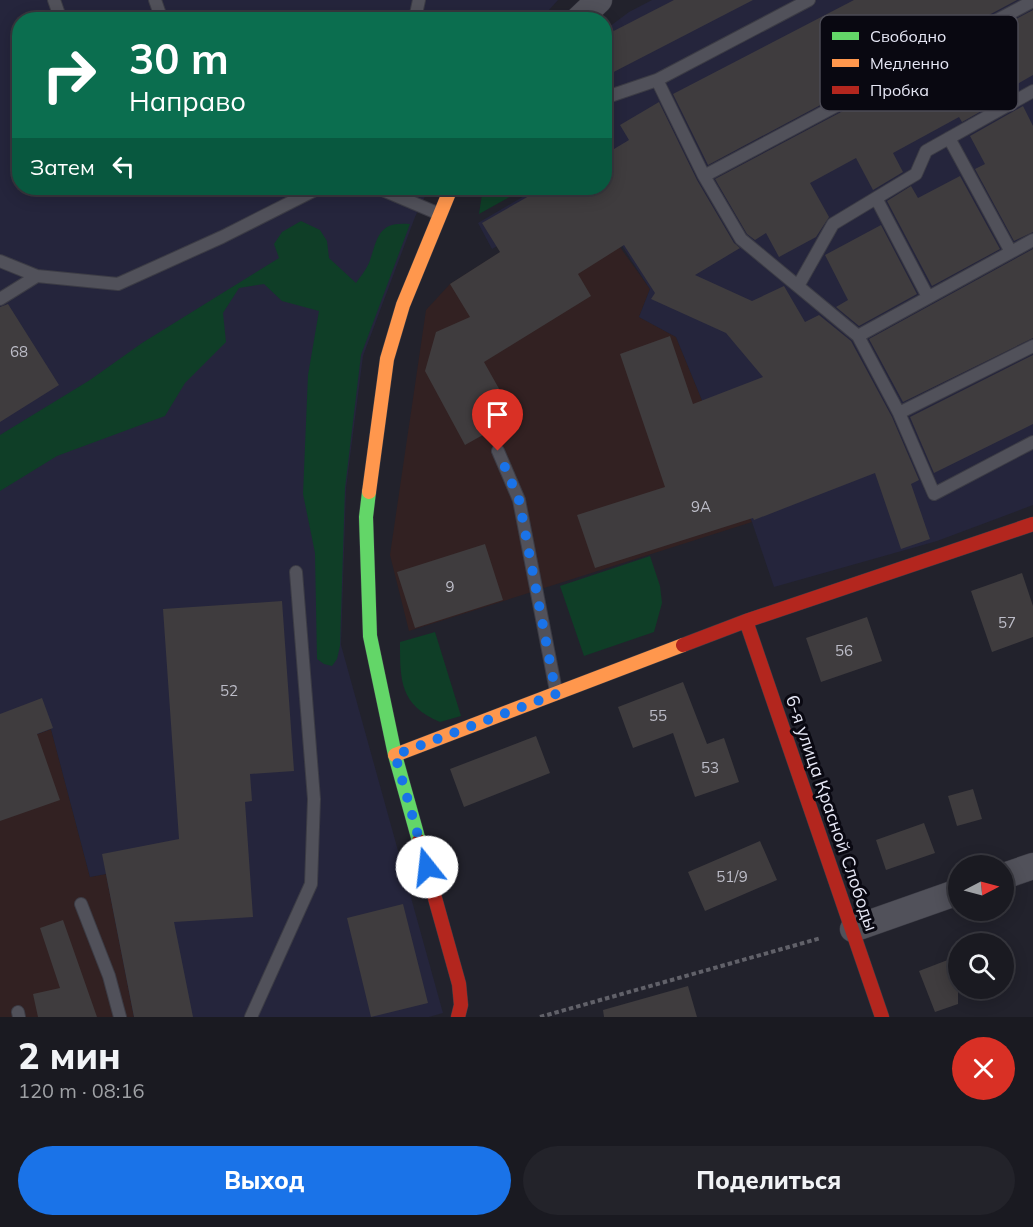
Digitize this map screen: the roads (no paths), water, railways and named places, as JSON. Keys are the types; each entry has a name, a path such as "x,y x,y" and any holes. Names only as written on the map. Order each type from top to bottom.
{"street":[{"path":"448,195 403,305 387,359 366,517 370,636 395,755 459,984 461,1005 458,1017"},
{"path":"395,755 746,621 1033,524"},
{"name":"6-я улица Красной Слободы","path":"746,621 882,1017"},
{"path":"1014,873 1033,866"},
{"path":"853,929 948,896"}],"lane":[{"path":"612,95 657,80 809,0"},
{"path":"1007,15 1033,1"},
{"path":"657,80 704,176 741,239 858,336 899,413 934,494 1033,442"},
{"path":"704,176 826,111"},
{"path":"798,286 833,224 916,174 926,151 1002,111"},
{"path":"949,138 1011,252"},
{"path":"0,261 37,276 118,284 222,237 305,195"},
{"path":"395,195 439,213"},
{"path":"876,198 928,297"},
{"path":"858,336 1033,240"},
{"path":"0,299 37,276"},
{"path":"899,413 1033,346"},
{"path":"498,451 519,500 556,694"},
{"path":"251,1017 311,884 314,799 296,573"},
{"path":"81,904 109,976 120,1017"}]}
